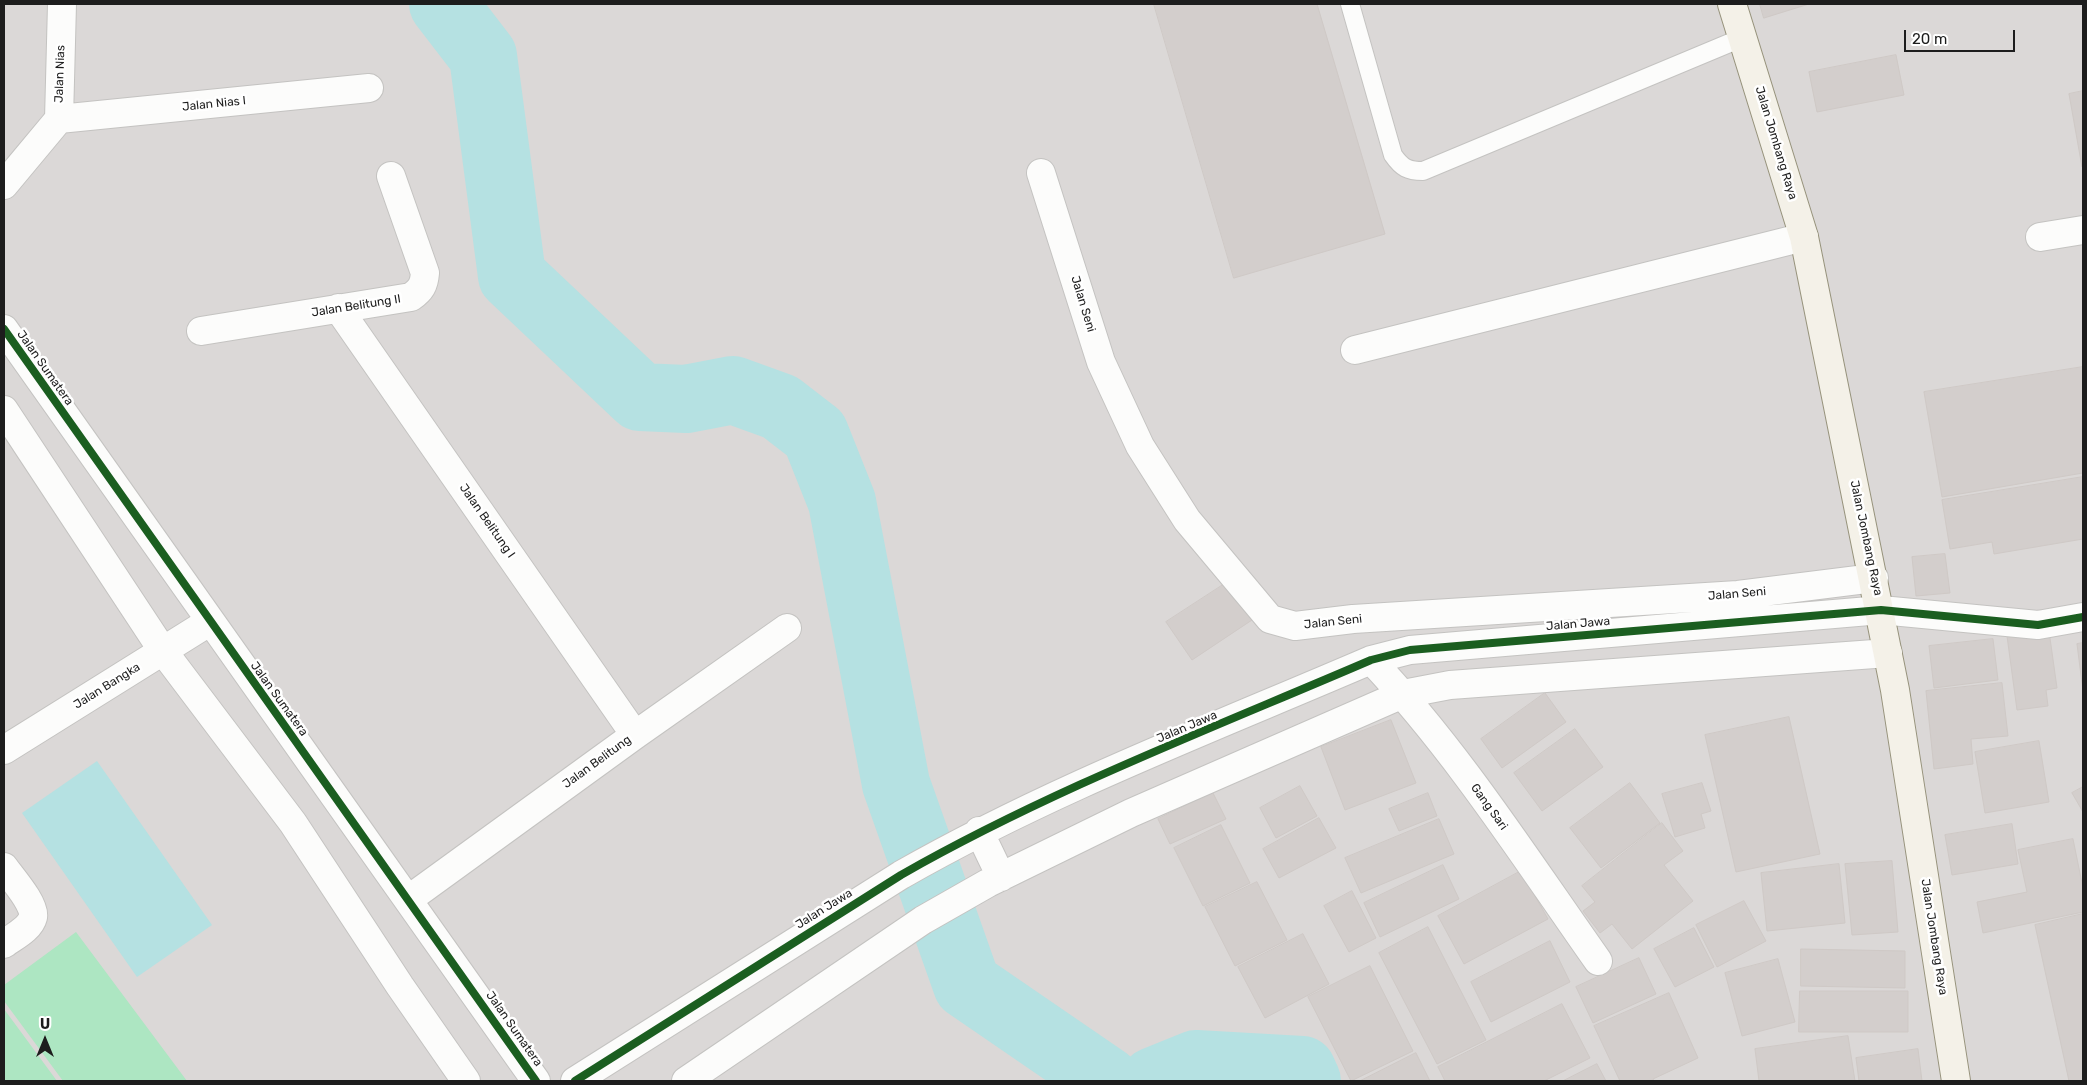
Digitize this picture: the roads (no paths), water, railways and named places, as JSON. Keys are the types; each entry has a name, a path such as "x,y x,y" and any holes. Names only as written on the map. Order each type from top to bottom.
{"main road":[{"name":"Jalan Jombang Raya","path":"1732,4 1744,37 1804,237 1881,610 1956,1081"}],"street":[{"name":"Jalan Nias","path":"4,185 59,120 62,4"},
{"name":"Jalan Nias I","path":"59,120 369,88"},
{"name":"Jalan Seni","path":"1041,173 1101,362 1140,446 1187,520 1270,619 1295,626 1353,619 1738,595 1874,578"},
{"name":"Jalan Belitung II","path":"201,331 410,297 422,288 425,273 391,176"},
{"path":"2040,237 2083,230"},
{"path":"1355,350 1804,237"},
{"name":"Jalan Belitung I","path":"338,308 635,734"},
{"name":"Jalan Sumatera","path":"4,329 209,622 409,899 536,1081"},
{"path":"4,410 163,650 293,823 400,986 466,1081"},
{"name":"Jalan Jawa","path":"575,1081 900,875 949,847 1025,809 1371,660 1410,650 1881,610 2038,625 2083,617"},
{"name":"Jalan Bangka","path":"4,750 209,622"},
{"name":"Jalan Belitung","path":"409,899 635,734 788,628"},
{"path":"686,1081 923,920 995,880 1131,813 1403,694 1450,685 1888,653"},
{"name":"Gang Sari","path":"1371,660 1403,694 1492,812 1598,961"},
{"path":"979,832 995,880"},
{"path":"4,866 32,907 33,917 26,927 4,944"},
{"path":"552,1081 569,1081"}],"lane":[{"path":"1350,4 1393,155 1400,165 1409,171 1423,171 1744,37"}],"water":[{"path":"97,761 212,925 137,977 22,813"}],"waterway":[{"path":"443,4 483,56 512,276 640,397 686,399 733,390 780,407 815,434 842,502 896,784 967,985 1107,1081"},
{"path":"1154,1081 1196,1064 1302,1070 1307,1081"}]}
